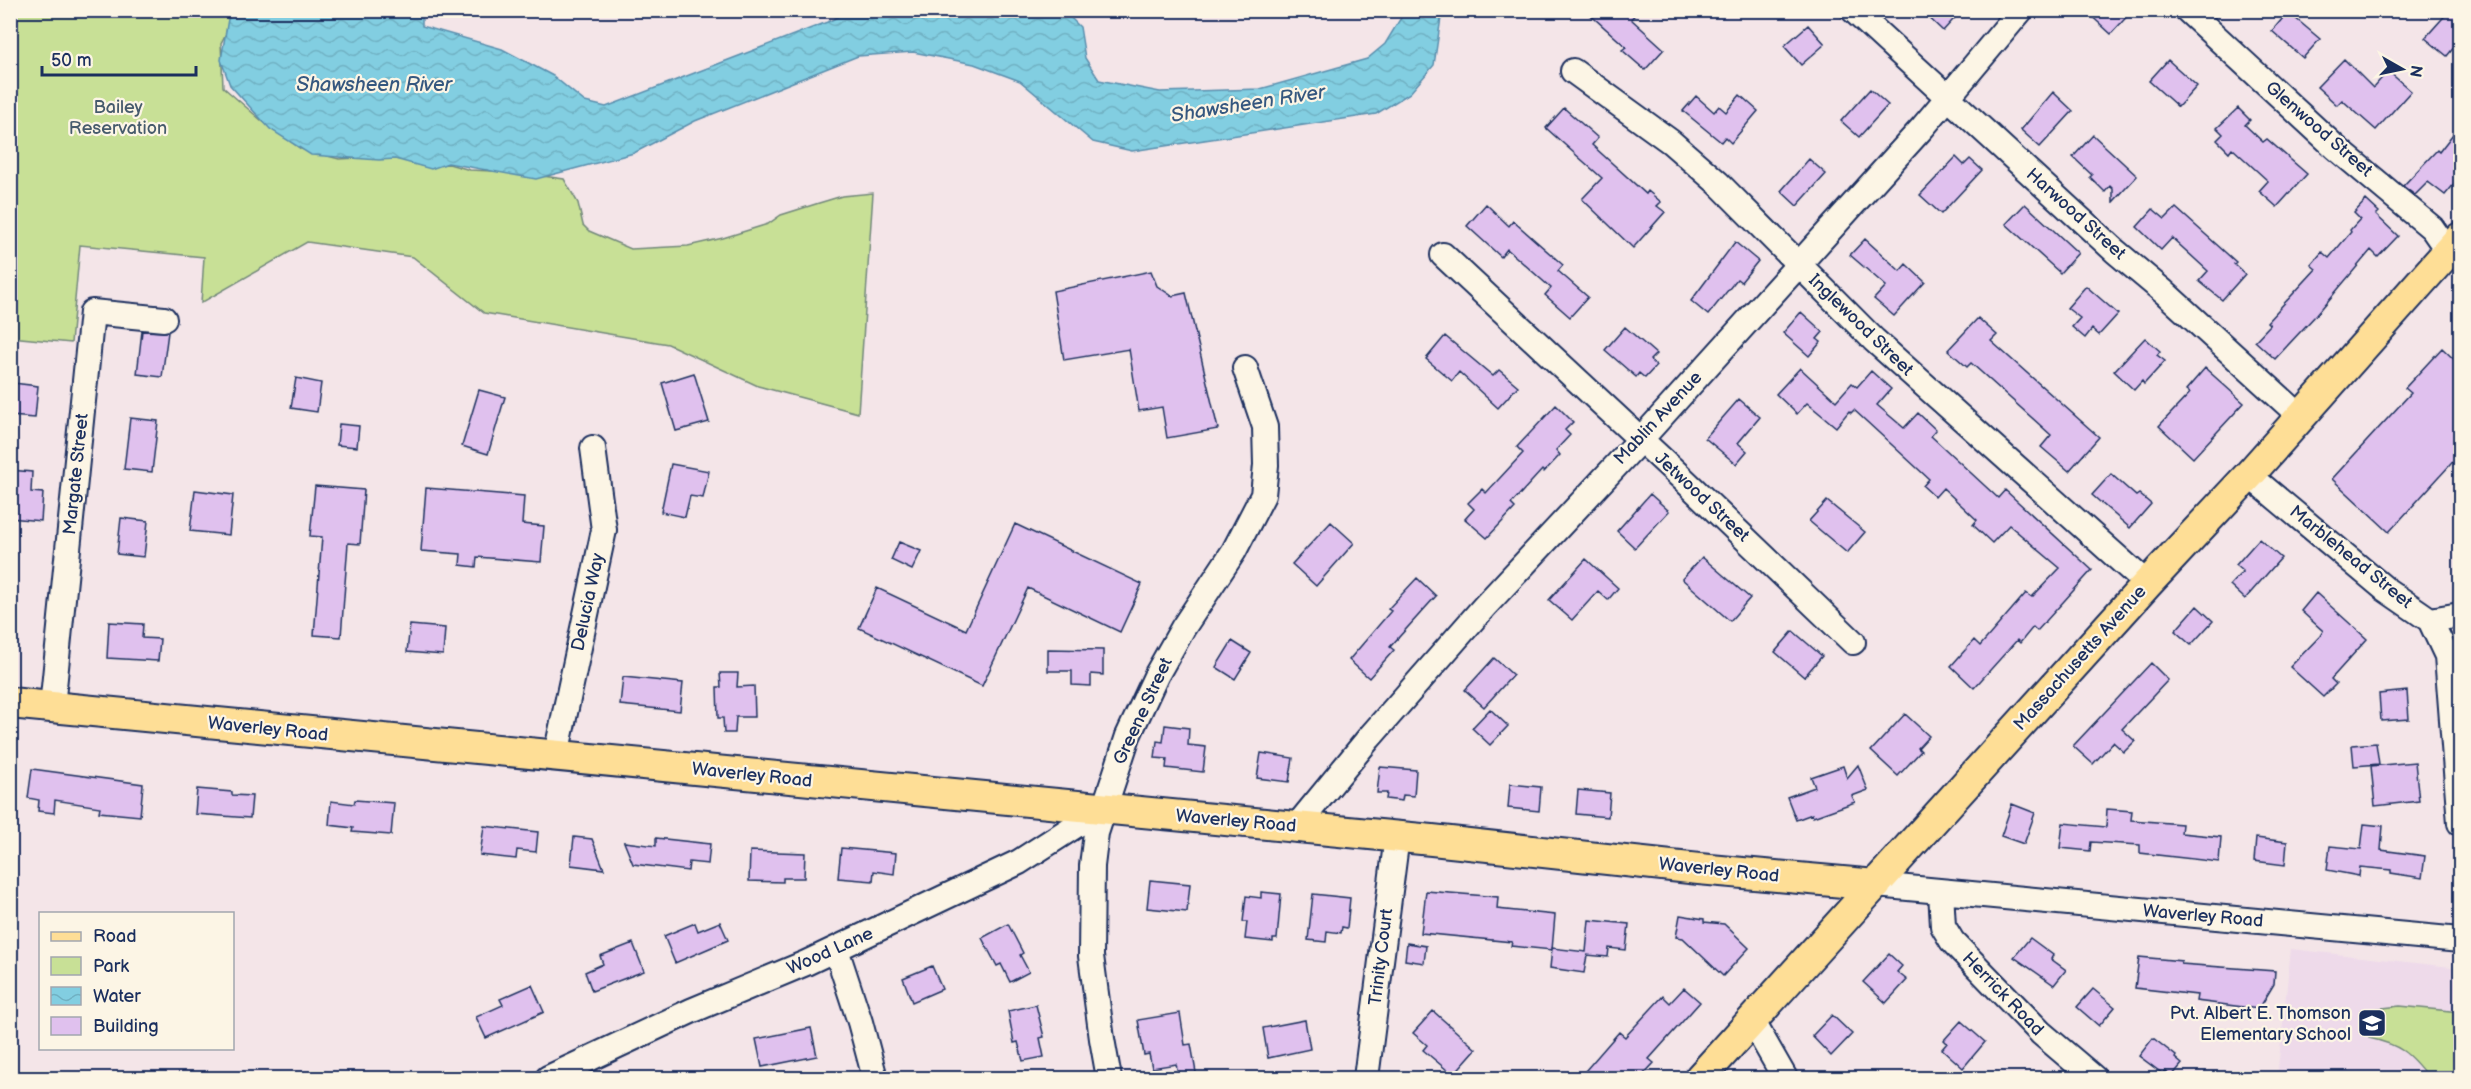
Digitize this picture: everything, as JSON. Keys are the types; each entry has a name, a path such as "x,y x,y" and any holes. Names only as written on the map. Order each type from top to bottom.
{"main road":[{"name":"Massachusetts Avenue","path":"1701,1078 2147,584 2249,475 2454,244"},
{"name":"Waverley Road","path":"10,703 1397,836 1876,885"}],"street":[{"name":"Harwood Street","path":"1853,10 2300,416"},
{"name":"Mablin Avenue","path":"1296,827 1369,738 1484,607 1641,439 1949,98 2021,10"},
{"name":"Glenwood Street","path":"2187,10 2335,147 2454,244"},
{"name":"Inglewood Street","path":"1573,71 1677,147 1718,183 1874,339 2147,584"},
{"name":"Jetwood Street","path":"1443,255 1641,439 1853,642"},
{"name":"Margate Street","path":"52,707 92,312 164,319"},
{"name":"Greene Street","path":"1109,1078 1091,956 1092,866 1103,808 1128,736 1157,674 1183,628 1234,551 1263,495 1266,465 1265,427 1245,368"},
{"name":"Delucia Way","path":"556,755 604,530 593,448"},
{"name":"Marblehead Street","path":"2249,475 2385,589 2430,620 2460,615"},
{"path":"2430,620 2447,656 2460,823"},
{"name":"Wood Lane","path":"548,1078 691,1011 836,949 1019,862 1103,808"},
{"name":"Trinity Court","path":"1366,1078 1397,836"},
{"name":"Waverley Road","path":"1876,885 2460,940"},
{"name":"Herrick Road","path":"1941,892 1943,926 1952,941 2042,1033 2094,1078"},
{"path":"836,949 860,1022 875,1078"},
{"path":"1753,1022 1785,1078"}],"shaded area":[{"name":"Pvt. Albert E. Thomson Elementary School","path":"2291,949 2460,968 2460,1078 2277,1078"}],"green space":[{"name":"Bailey Reservation","path":"11,11 238,11 221,43 223,87 262,121 301,149 339,159 378,157 402,160 422,166 449,164 470,170 514,172 564,179 578,203 583,225 589,231 631,249 688,246 723,238 768,224 781,215 842,196 873,193 858,413 758,386 668,344 484,313 413,257 307,242 201,303 204,257 80,245 71,343 11,337"},
{"path":"2400,1006 2460,1012 2460,1078 2429,1078 2404,1051 2369,1038 2374,1009"}],"water":[{"name":"Shawsheen River","path":"1063,10 1080,27 1085,58 1099,80 1160,92 1260,89 1367,59 1385,44 1405,11 1442,11 1434,65 1410,93 1376,114 1132,151 1093,142 1020,81 974,64 913,52 858,56 695,121 634,153 536,179 448,163 431,169 395,159 311,155 270,129 230,85 221,60 228,19 238,11 422,11 422,26 502,49 553,76 585,102 606,107 830,21 848,11"}],"building":[{"path":"1585,10 1639,10 1631,19 1664,49 1645,70 1622,50 1626,47"},
{"path":"1921,10 1962,10 1943,31"},
{"path":"2085,10 2133,10 2111,34"},
{"path":"2450,10 2460,10 2460,40 2447,56 2425,38"},
{"path":"2288,12 2320,39 2303,58 2272,31"},
{"path":"1808,25 1825,44 1801,65 1784,46"},
{"path":"2344,59 2373,88 2388,71 2411,91 2376,130 2342,100 2337,105 2317,87"},
{"path":"2168,60 2197,86 2178,107 2149,81"},
{"path":"1870,89 1888,105 1859,137 1841,121"},
{"path":"2053,92 2073,111 2040,147 2021,130"},
{"path":"1740,95 1758,111 1731,143 1725,137 1721,142 1683,111 1696,96 1714,112 1719,106 1726,112"},
{"path":"1564,108 1598,138 1592,145 1646,194 1648,191 1661,202 1657,206 1665,212 1633,248 1582,199 1602,178 1546,128"},
{"path":"2238,108 2250,120 2245,125 2263,142 2267,139 2307,174 2277,207 2259,191 2268,181 2232,148 2229,152 2217,140 2223,134 2217,128"},
{"path":"2460,125 2460,177 2445,195 2428,182 2415,195 2403,186 2437,150 2439,152"},
{"path":"2093,135 2137,176 2113,202 2113,189 2110,186 2105,192 2090,177 2092,175 2073,157"},
{"path":"1956,157 1964,165 1970,159 1982,170 1941,214 1920,195"},
{"path":"1809,159 1826,174 1797,206 1781,191"},
{"path":"2366,200 2379,212 2376,215 2398,236 2378,257 2371,250 2275,359 2255,341 2270,325 2267,322 2316,269 2311,265 2322,252 2329,258 2351,232 2350,230 2360,219 2354,213"},
{"path":"1486,204 1509,226 1513,221 1563,265 1558,271 1588,297 1570,317 1545,295 1551,288 1507,249 1501,257 1467,226"},
{"path":"2025,204 2078,253 2060,273 2006,224"},
{"path":"2176,208 2236,262 2234,264 2245,274 2222,300 2199,281 2208,271 2172,238 2161,250 2137,227 2153,209 2165,219"},
{"path":"1865,239 1900,271 1906,264 1925,282 1894,316 1874,299 1886,286 1850,255"},
{"path":"1735,242 1758,261 1741,282 1737,279 1708,315 1691,301"},
{"path":"1151,271 1157,286 1172,296 1186,293 1218,429 1167,438 1162,407 1139,411 1129,349 1064,360 1053,291"},
{"path":"2086,286 2118,314 2099,335 2092,329 2085,338 2072,327 2080,318 2067,308"},
{"path":"1801,312 1823,332 1817,339 1821,342 1809,356 1783,333"},
{"path":"1978,318 1997,335 1991,341 2099,437 2069,471 2041,447 2051,435 1971,363 1967,367 1948,350"},
{"path":"1625,327 1656,354 1650,360 1656,366 1645,378 1639,373 1636,377 1605,350"},
{"path":"142,331 168,332 162,377 137,374"},
{"path":"1445,336 1493,376 1499,370 1518,386 1498,408 1459,372 1452,381 1426,359"},
{"path":"2145,338 2160,351 2157,355 2165,361 2144,384 2142,381 2134,390 2114,371"},
{"path":"2442,348 2460,365 2460,454 2389,532 2332,479 2411,393 2405,388"},
{"path":"1800,368 1836,401 1852,383 1857,387 1871,371 1891,389 1877,405 1904,428 1918,413 1936,430 1931,436 1998,498 2005,490 2092,570 2037,631 2033,627 2020,643 2017,640 1974,688 1951,666 1974,640 1980,646 2026,593 2032,597 2060,568 2009,525 1992,543 1973,525 1977,520 1943,488 1935,497 1923,486 1929,479 1854,410 1851,413 1849,411 1836,427 1807,403 1797,414 1776,394"},
{"path":"2205,368 2244,403 2193,458 2159,426 2190,393 2186,390"},
{"path":"694,373 709,422 676,431 662,383"},
{"path":"296,378 321,383 317,412 291,408"},
{"path":"13,383 38,386 35,418 10,416"},
{"path":"479,390 505,397 488,454 462,446"},
{"path":"1739,399 1760,417 1738,443 1747,451 1736,464 1705,438"},
{"path":"1556,405 1573,422 1565,430 1570,435 1556,450 1560,455 1544,472 1542,470 1511,504 1515,508 1487,538 1465,519 1474,509 1468,503 1482,489 1486,493 1523,453 1517,447"},
{"path":"130,418 158,421 152,472 124,469"},
{"path":"339,424 359,426 357,447 337,445"},
{"path":"671,464 709,471 703,498 690,496 685,517 661,512"},
{"path":"10,470 32,472 31,492 43,493 41,521 10,518"},
{"path":"2111,474 2136,496 2139,494 2151,504 2130,528 2092,495"},
{"path":"315,486 364,490 360,544 348,543 341,637 314,635 322,537 310,536"},
{"path":"426,488 524,496 522,524 544,526 541,562 477,557 476,567 460,565 461,554 421,551"},
{"path":"195,490 233,495 229,535 190,531"},
{"path":"1650,494 1669,511 1635,548 1617,531"},
{"path":"1827,501 1865,532 1847,553 1809,521"},
{"path":"121,518 148,521 144,557 117,554"},
{"path":"1331,522 1354,543 1316,586 1292,564"},
{"path":"1015,524 1142,584 1120,632 1028,588 982,686 859,628 877,588 966,630"},
{"path":"2259,539 2281,558 2245,599 2230,585 2243,571 2236,565"},
{"path":"899,542 921,551 912,570 891,560"},
{"path":"1702,557 1750,598 1730,621 1682,579"},
{"path":"1586,559 1618,588 1608,600 1598,591 1572,620 1549,600"},
{"path":"1417,578 1436,596 1390,647 1394,650 1369,678 1349,660 1391,611 1388,609"},
{"path":"2316,593 2367,639 2331,679 2336,684 2323,697 2290,667 2323,631 2301,611"},
{"path":"2197,606 2213,621 2191,645 2175,631"},
{"path":"109,622 143,624 142,638 160,639 158,661 107,658"},
{"path":"410,625 445,628 443,655 407,652"},
{"path":"1793,631 1822,656 1804,677 1775,652"},
{"path":"1232,641 1251,653 1235,679 1216,667"},
{"path":"1048,649 1103,650 1103,675 1091,674 1091,686 1072,685 1072,671 1048,671"},
{"path":"1494,658 1513,675 1484,707 1465,690"},
{"path":"2151,663 2168,680 2122,729 2135,741 2124,752 2113,742 2093,764 2073,746"},
{"path":"720,673 738,673 737,687 754,686 755,717 736,717 735,733 724,733 723,718 718,718 717,687 721,687"},
{"path":"623,677 683,683 680,711 620,705"},
{"path":"2407,691 2409,719 2381,721 2379,694"},
{"path":"1490,709 1508,726 1490,745 1472,728"},
{"path":"1905,714 1929,736 1918,748 1921,751 1898,776 1871,751"},
{"path":"1165,725 1189,728 1188,745 1206,747 1203,772 1166,768 1167,759 1155,758 1157,741 1163,742"},
{"path":"2376,743 2379,764 2354,766 2352,745"},
{"path":"1261,753 1293,758 1289,782 1257,778"},
{"path":"2415,762 2419,801 2375,806 2371,766"},
{"path":"1858,765 1868,790 1852,796 1855,802 1813,817 1812,814 1796,820 1787,797 1815,787 1811,777 1843,766 1847,778"},
{"path":"1380,767 1416,770 1414,796 1403,795 1402,801 1386,799 1387,793 1377,793"},
{"path":"32,769 143,784 140,816 99,812 100,807 55,800 54,813 38,811 39,800 28,798"},
{"path":"1510,784 1541,787 1539,811 1508,808"},
{"path":"197,789 252,796 250,818 195,814"},
{"path":"1578,790 1610,793 1608,817 1576,814"},
{"path":"355,800 394,803 391,835 352,832 353,828 329,825 331,801 354,804"},
{"path":"2012,804 2035,813 2024,844 2001,836"},
{"path":"2107,809 2132,811 2131,820 2182,824 2181,833 2221,837 2219,862 2140,853 2140,845 2091,842 2090,851 2060,848 2063,823 2106,827"},
{"path":"2364,824 2383,826 2381,850 2425,856 2422,878 2391,873 2391,870 2360,867 2359,876 2327,870 2330,846 2361,849"},
{"path":"484,826 538,832 536,852 517,850 516,859 480,855"},
{"path":"574,837 592,839 604,869 571,865"},
{"path":"656,838 710,844 708,864 689,862 688,871 633,864 624,842 656,846"},
{"path":"2256,838 2287,842 2285,865 2254,861"},
{"path":"841,848 896,853 894,874 874,871 873,881 838,878"},
{"path":"750,851 805,853 804,878 783,878 783,882 749,881"},
{"path":"1150,880 1190,884 1187,912 1147,908"},
{"path":"1426,891 1498,897 1497,909 1555,915 1552,950 1511,946 1512,942 1421,933"},
{"path":"1261,892 1281,894 1277,939 1273,939 1273,942 1245,939 1247,922 1243,922 1246,896 1261,898"},
{"path":"1313,894 1350,898 1347,928 1342,927 1341,933 1327,931 1326,942 1308,940"},
{"path":"1680,915 1704,919 1704,922 1724,924 1749,948 1723,976 1683,938 1676,937"},
{"path":"1589,920 1629,924 1626,950 1609,948 1608,957 1587,955 1584,973 1550,968 1552,948 1586,952"},
{"path":"720,922 728,940 675,963 664,936 695,923 698,931"},
{"path":"1008,924 1023,953 1020,955 1029,972 1010,982 1001,964 997,966 982,938"},
{"path":"2030,938 2053,955 2051,959 2066,970 2054,985 2014,957"},
{"path":"633,943 644,971 592,991 585,972 603,964 600,956"},
{"path":"1407,943 1426,946 1424,963 1405,960"},
{"path":"1889,954 1902,966 1897,972 1907,980 1886,1003 1863,982"},
{"path":"2139,957 2182,961 2181,964 2275,971 2274,984 2259,1009 2196,1001 2197,995 2135,988"},
{"path":"932,966 942,989 912,1002 903,978"},
{"path":"532,985 544,1012 486,1038 476,1017 503,1005 500,999"},
{"path":"1684,988 1700,1002 1649,1059 1654,1063 1640,1078 1579,1078 1619,1032 1625,1037 1663,996 1670,1003"},
{"path":"2093,989 2115,1007 2099,1026 2077,1007"},
{"path":"1036,1005 1044,1037 1040,1038 1044,1057 1023,1061 1018,1042 1014,1043 1008,1011"},
{"path":"1433,1011 1476,1049 1453,1075 1423,1050 1427,1045 1413,1033"},
{"path":"1180,1013 1185,1045 1191,1044 1197,1078 1179,1078 1176,1064 1152,1068 1149,1054 1144,1055 1138,1020"},
{"path":"1832,1015 1852,1034 1831,1056 1812,1036"},
{"path":"1305,1020 1310,1049 1268,1058 1263,1028"},
{"path":"1961,1021 1985,1042 1963,1068 1942,1049 1947,1043 1944,1040"},
{"path":"811,1028 817,1056 762,1067 756,1039"},
{"path":"2153,1038 2176,1056 2175,1058 2182,1064 2172,1076 2165,1071 2163,1074 2139,1056"}],"place":[{"name":"Pvt. Albert E. Thomson Elementary School","path":"2372,1023"}]}
